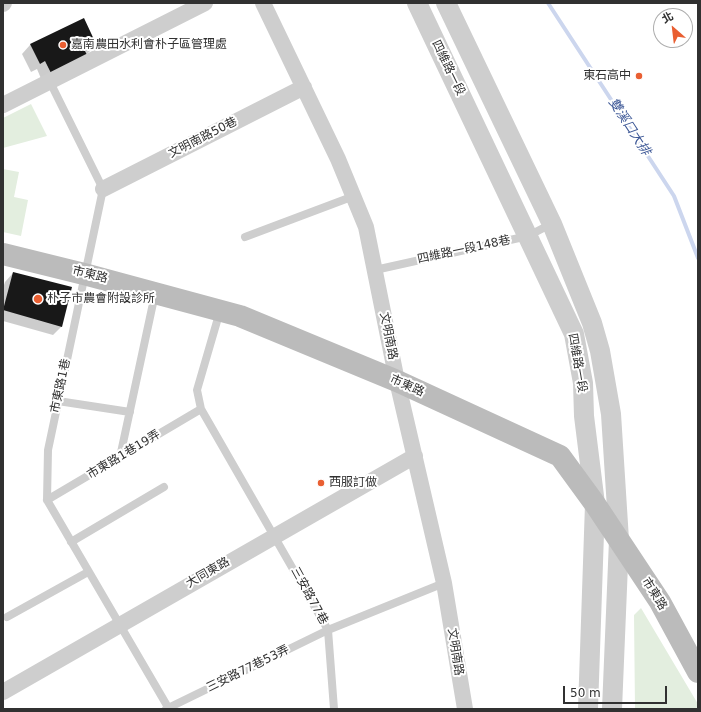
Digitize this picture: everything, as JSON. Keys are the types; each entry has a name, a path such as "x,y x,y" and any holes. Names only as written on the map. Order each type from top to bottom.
{"main road":[{"name":"市東路","path":"3,254 155,292 240,316 397,381 560,456 595,504 660,602 698,672"}],"street":[{"path":"3,105 205,3"},
{"name":"文明南路","path":"263,3 304,87 354,196 366,226 397,381 444,583 465,709"},
{"name":"四維路一段","path":"417,3 574,334 583,384 584,416 595,504 588,709"},
{"name":"四維路一段","path":"446,3 552,224 592,323 600,351 611,414 619,540 612,709"},
{"name":"文明南路50巷","path":"103,189 304,87"},
{"name":"大同東路","path":"3,692 118,624 415,456"}],"lane":[{"path":"50,82 103,189"},
{"name":"市東路1巷","path":"47,500 48,450 103,189"},
{"path":"245,237 354,196"},
{"name":"四維路一段148巷","path":"374,270 528,236 552,224"},
{"path":"120,457 155,292"},
{"name":"三安路77巷","path":"220,310 197,390 201,409 275,535 328,630 334,709"},
{"path":"58,400 130,412"},
{"name":"市東路1巷19弄","path":"47,500 201,409"},
{"path":"71,542 164,488"},
{"path":"47,500 168,708"},
{"path":"8,617 88,572"},
{"name":"三安路77巷53弄","path":"168,708 328,630 444,583"}],"green space":[{"path":"31,104 47,136 3,148 3,118"},
{"path":"3,169 19,172 14,197 28,200 21,236 3,232"},
{"path":"641,608 698,704 698,709 635,709 634,615"}],"building":[{"name":"嘉南農田水利會朴子區管理處","path":"84,18 97,46 85,51 87,55 51,73 45,61 40,64 30,44"},
{"name":"朴子市農會附設診所","path":"13,272 72,287 62,327 3,310"}],"waterway":[{"name":"雙溪口大排","path":"548,3 674,196 698,258"}],"place":[{"name":"嘉南農田水利會朴子區管理處","path":"63,45"},
{"name":"東石高中","path":"639,76"},
{"name":"朴子市農會附設診所","path":"38,299"},
{"name":"西服訂做","path":"321,483"}]}
